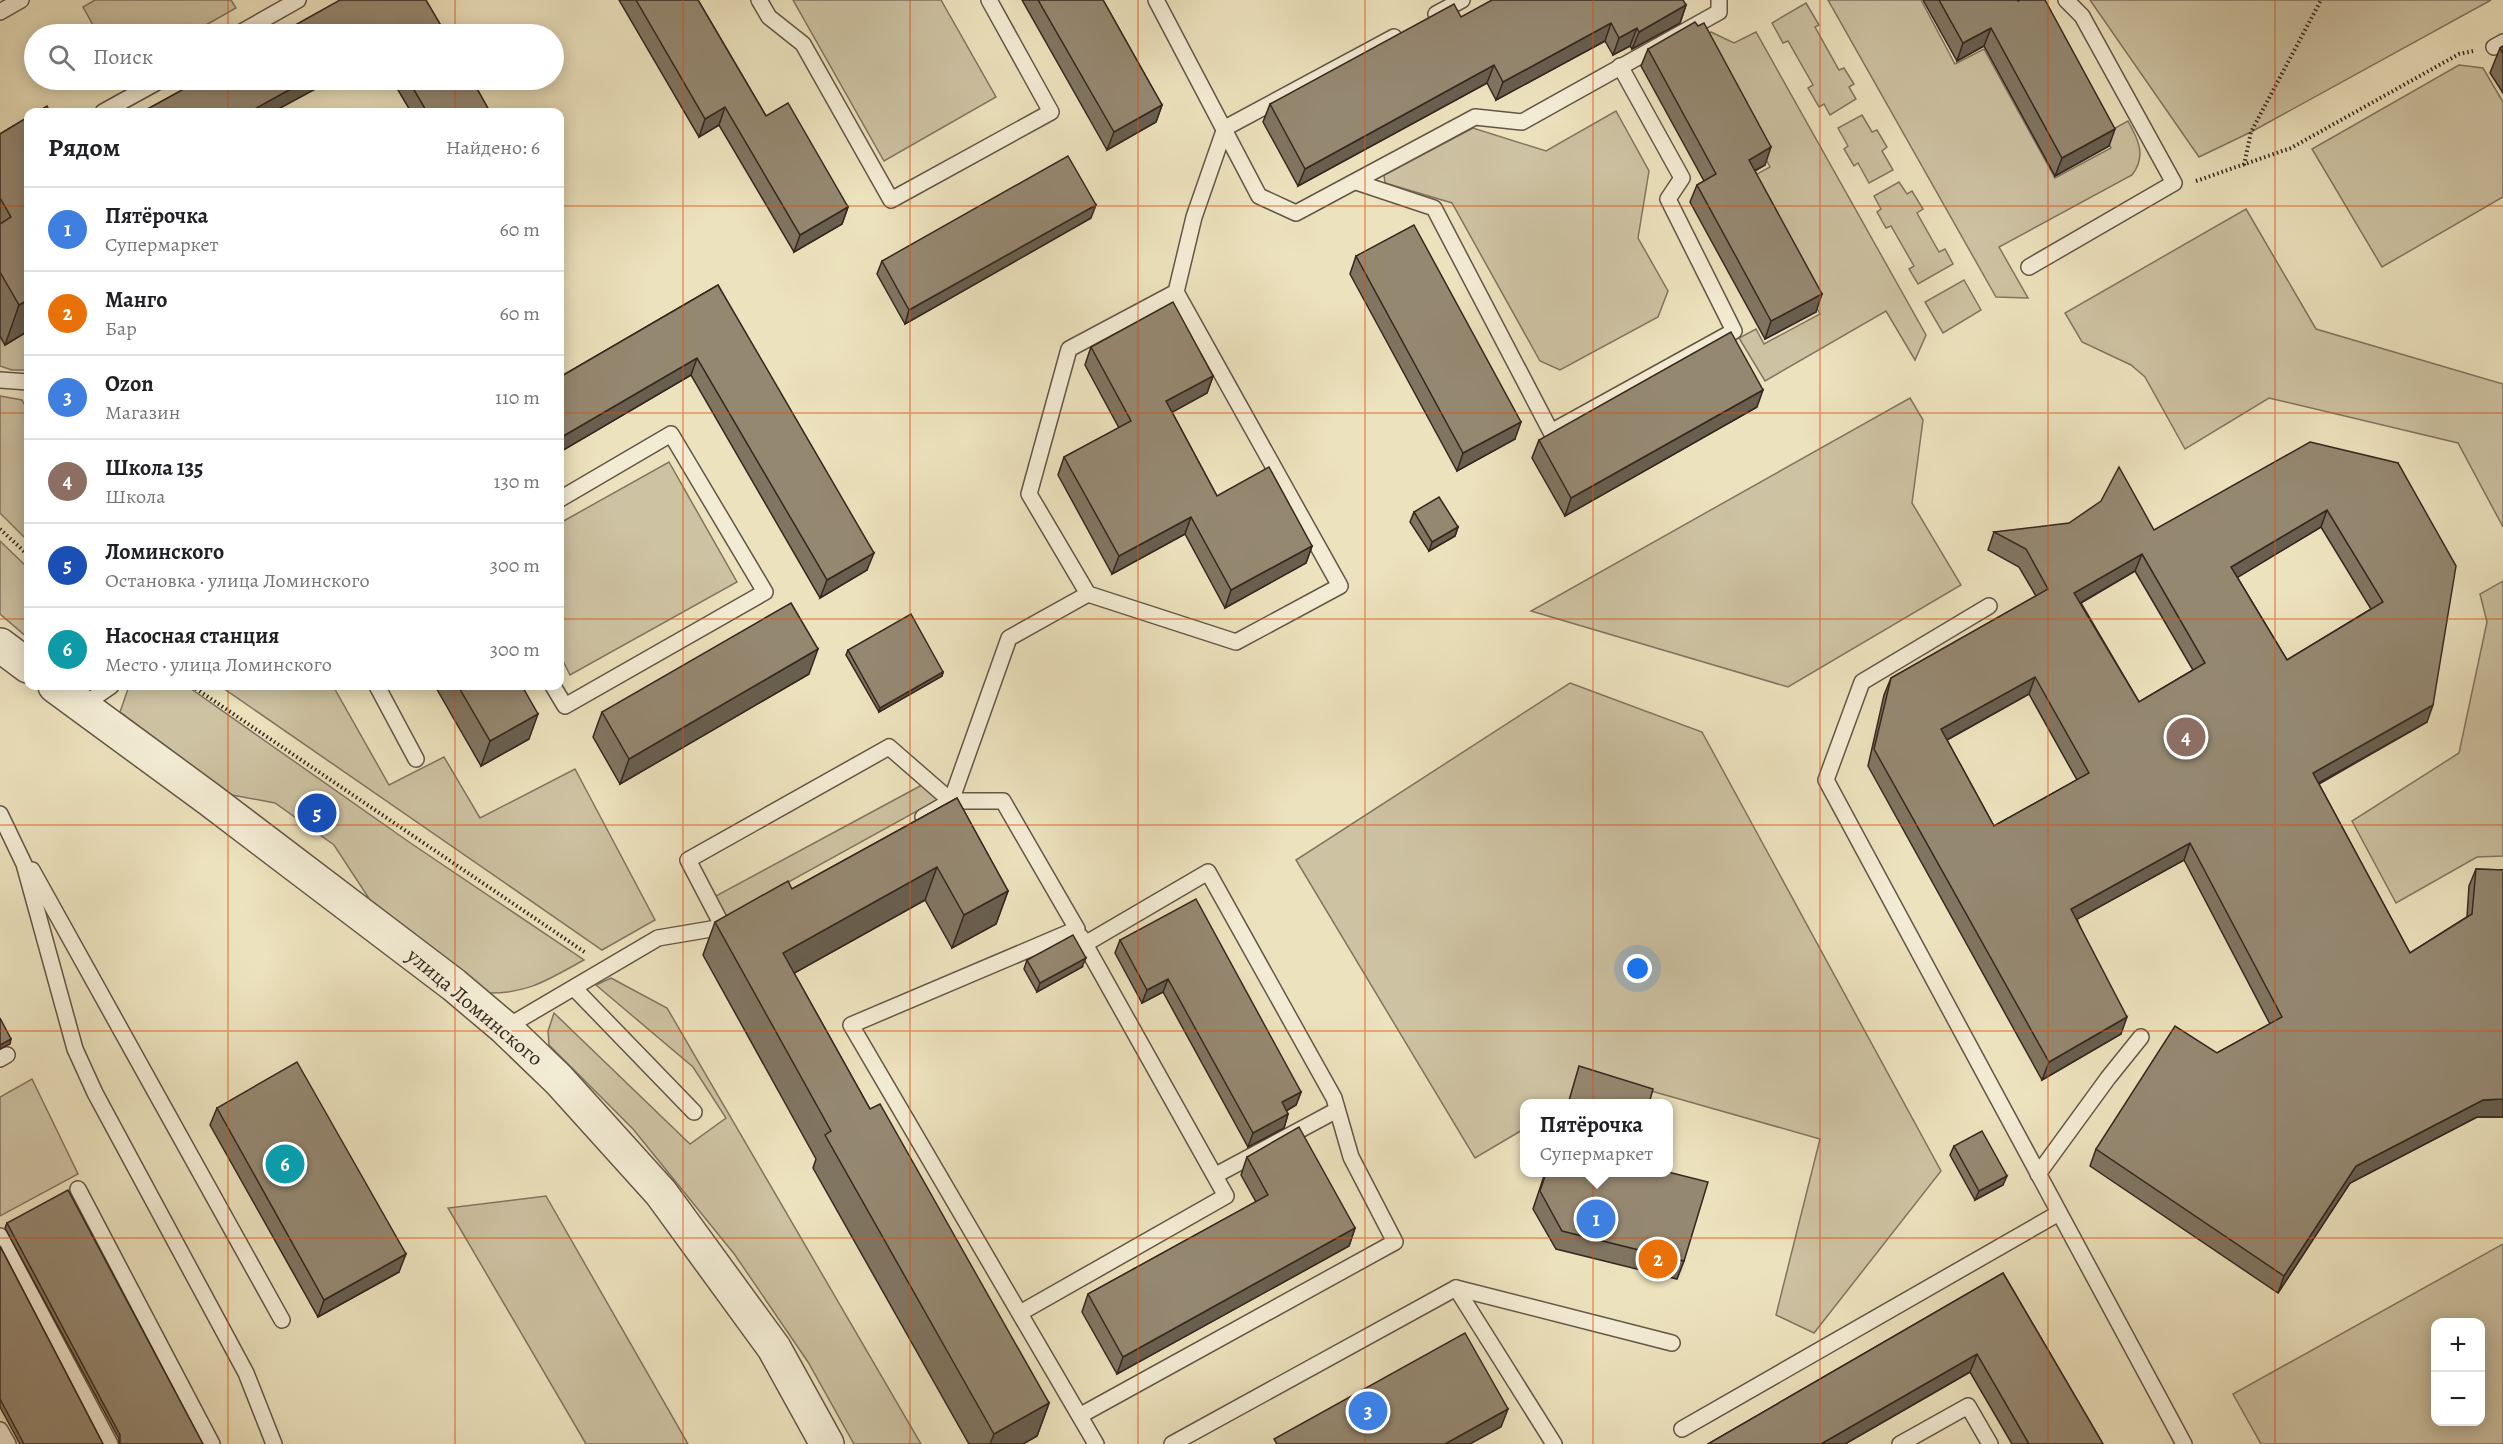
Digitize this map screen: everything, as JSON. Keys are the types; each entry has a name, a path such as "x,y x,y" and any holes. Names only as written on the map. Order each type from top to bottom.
{"street":[{"path":"0,645 24,663"},
{"name":"улица Ломинского","path":"60,690 444,978 506,1028 559,1080 661,1193 774,1348 827,1444"}],"lane":[{"path":"0,12 21,0"},
{"path":"256,24 298,0"},
{"path":"759,0 768,17 803,44 891,200 1051,112 988,0"},
{"path":"1156,0 1260,196 1296,213 1475,117 1522,122 1719,12 1719,0"},
{"path":"1176,292 1069,350 1029,494 1088,594 1236,642 1340,586 1176,292 1194,217 1224,128 1462,0"},
{"path":"2029,267 2174,183 2082,16 2066,0"},
{"path":"1356,182 1434,208 1551,432 1734,331 1668,199 1682,178 1620,66"},
{"path":"110,108 142,90"},
{"path":"0,380 24,381"},
{"path":"556,690 565,706 765,592 671,434 564,498"},
{"path":"951,801 1009,638 1088,594"},
{"path":"1989,606 1863,682 1826,780 2184,1444"},
{"path":"82,706 105,690"},
{"path":"379,690 416,759"},
{"path":"723,927 688,860 889,747 951,801"},
{"path":"909,824 951,801 1003,801 1226,1196 1020,1313"},
{"path":"0,814 282,1320"},
{"path":"10,830 24,864 41,921 75,1049 95,1093 246,1373 274,1444"},
{"path":"1081,1415 1395,1242 1351,1157 1334,1098 1208,872 1085,944"},
{"path":"506,1028 658,938 723,927 744,916"},
{"path":"1077,929 851,1025 1096,1444"},
{"path":"574,988 694,1112"},
{"path":"2038,1174 2141,1037"},
{"path":"1216,1175 1336,1110"},
{"path":"78,1189 212,1444"},
{"path":"1682,1429 2060,1213"},
{"path":"0,1236 110,1444"},
{"path":"1456,1288 1547,1442"},
{"path":"1181,1442 1456,1288 1672,1342"},
{"path":"1900,1444 1968,1406 1990,1444"},
{"path":"0,1430 8,1444"}],"path":[{"path":"2244,166 2251,132 2321,0"},
{"path":"2174,183 2204,180 2291,148 2459,54 2499,44"},
{"path":"0,529 24,551"},
{"path":"198,690 607,968"}],"shaded area":[{"path":"95,0 231,0 236,8 208,24 92,24 83,7"},
{"path":"793,0 941,0 996,97 884,161"},
{"path":"1828,0 1921,0 1955,64 1984,49 2055,178 2111,148 2104,134 2128,121 2138,141 2140,154 2137,168 2132,175 1999,247 2028,298 1996,297"},
{"path":"2090,0 2491,0 2251,132 2199,157"},
{"path":"1806,3 1819,25 1815,27 1839,70 1844,68 1854,84 1849,87 1856,99 1830,115 1824,104 1819,107 1808,88 1813,85 1788,41 1783,43 1772,23"},
{"path":"1711,32 1734,43 1756,32 1926,335 1915,360 1886,311 1765,381 1739,338 1756,329 1764,344 1820,314 1748,179 1770,167 1699,38"},
{"path":"2459,65 2483,68 2503,102 2503,197 2382,267 2312,149"},
{"path":"1616,111 1649,171 1638,238 1668,291 1658,317 1560,370 1540,361 1452,203 1385,183 1384,175 1473,128 1546,151"},
{"path":"1862,115 1872,132 1877,130 1887,147 1882,151 1893,170 1869,183 1858,163 1854,166 1844,149 1848,146 1838,128"},
{"path":"1899,182 1907,194 1912,191 1923,209 1917,213 1939,252 1945,249 1953,264 1918,284 1909,269 1914,266 1891,226 1886,228 1877,212 1881,209 1874,196"},
{"path":"2246,209 2316,329 2503,384 2503,527 2458,443 2269,398 2185,449 2145,377 2131,365 2082,342 2065,313"},
{"path":"1964,280 1981,310 1943,333 1925,302"},
{"path":"24,333 24,370 12,370 0,366 0,337 5,345"},
{"path":"0,396 22,400 24,404 24,537 0,513"},
{"path":"1910,398 1923,420 1912,503 1961,585 1788,687 1531,611"},
{"path":"669,462 737,582 570,675 564,663 564,521"},
{"path":"0,541 24,564 24,635 0,614"},
{"path":"2503,581 2503,856 2477,857 2396,903 2352,821 2459,753 2487,622 2480,594"},
{"path":"1570,683 1702,732 1941,1171 1814,1333 1776,1315 1820,1139 1609,1079 1575,1099 1520,1099 1520,1131 1475,1158 1296,860"},
{"path":"128,690 193,690 409,842 584,960 538,984 515,991 487,993 370,900 334,845 275,803 232,795 120,712"},
{"path":"226,690 335,690 389,785 444,757 480,818 575,769 655,920 602,950"},
{"path":"922,785 939,799 725,917 714,897"},
{"path":"611,978 667,1008 921,1444 854,1444 808,1362 735,1255 633,1129 549,1045 548,1031 554,1013 690,1144 726,1118 693,1067 596,985"},
{"path":"32,1079 78,1174 0,1216 0,1097"},
{"path":"546,1196 688,1444 586,1444 448,1208"},
{"path":"2503,1244 2503,1444 2261,1444 2233,1394"}],"building":[{"path":"340,0 426,0 440,24 297,24"},
{"path":"636,0 698,0 766,116 788,103 848,207 800,235 725,107 705,119"},
{"path":"1038,0 1103,0 1162,105 1114,132"},
{"path":"1492,0 1683,0 1686,5 1639,32 1637,28 1619,38 1611,23 1503,82 1494,65 1305,169 1270,104 1454,4 1461,17"},
{"path":"1939,0 2045,0 2115,129 2062,158 1991,28 1963,43"},
{"path":"1695,22 1698,26 1704,23 1771,147 1749,160 1822,294 1771,321 1697,185 1716,174 1648,49"},
{"path":"182,90 289,90 256,108 149,108"},
{"path":"414,90 478,90 488,108 425,108"},
{"path":"24,119 24,302 19,305 0,272 0,224 11,217 0,198 0,134"},
{"path":"1068,156 1096,205 909,310 882,261"},
{"path":"1414,225 1521,422 1463,453 1356,256"},
{"path":"718,285 874,553 827,580 697,358 564,436 564,375"},
{"path":"1173,302 1213,376 1166,401 1217,496 1269,467 1312,546 1231,590 1191,517 1119,556 1064,457 1131,421 1091,347"},
{"path":"1731,332 1763,390 1571,498 1539,440"},
{"path":"2310,442 2398,463 2456,566 2433,705 2313,773 2410,953 2472,914 2476,869 2503,870 2503,1099 2483,1100 2356,1166 2284,1276 2096,1149 2175,1026 2217,1053 2282,1017 2190,843 2071,909 2127,1017 2049,1062 1874,749 1891,678 2048,589 2026,549 1994,532 2069,523 2101,501 2119,467 2154,530","holes":["2327,510 2383,602 2287,660 2231,567","2142,554 2205,663 2139,702 2074,593","2035,677 2089,773 1994,826 1941,729"]},
{"path":"1439,497 1458,527 1432,542 1414,512"},
{"path":"791,603 818,649 629,759 602,712"},
{"path":"911,614 943,672 880,708 848,650"},
{"path":"460,690 524,690 538,714 490,741"},
{"path":"957,798 1008,891 964,915 937,867 783,953 870,1109 880,1104 1049,1403 994,1434 825,1135 831,1131 715,922 788,881 792,889"},
{"path":"1196,899 1301,1092 1282,1102 1288,1114 1253,1133 1168,979 1147,990 1120,940"},
{"path":"1073,935 1086,958 1040,983 1027,960"},
{"path":"0,1018 11,1039 0,1045"},
{"path":"297,1062 406,1254 324,1300 217,1108"},
{"path":"1579,1066 1653,1089 1650,1099 1569,1099"},
{"path":"1299,1127 1355,1228 1123,1357 1088,1294 1268,1195 1247,1157"},
{"path":"1982,1131 2007,1176 1979,1191 1954,1146"},
{"path":"1673,1173 1708,1182 1684,1261 1562,1231 1540,1191 1545,1177 1673,1177"},
{"path":"68,1190 203,1444 120,1444 120,1435 7,1223"},
{"path":"0,1246 103,1444 24,1444 0,1399"},
{"path":"2003,1273 2103,1444 2029,1444 1977,1354 1821,1444 1708,1444"},
{"path":"1465,1333 1508,1409 1445,1444 1277,1444 1274,1439"}],"place":[{"name":"Школа 135","path":"2186,737"},
{"name":"Ломинского","path":"317,813"},
{"name":"Насосная станция","path":"285,1164"},
{"name":"Пятёрочка","path":"1596,1219"},
{"name":"Манго","path":"1658,1259"},
{"name":"Ozon","path":"1368,1411"}]}
